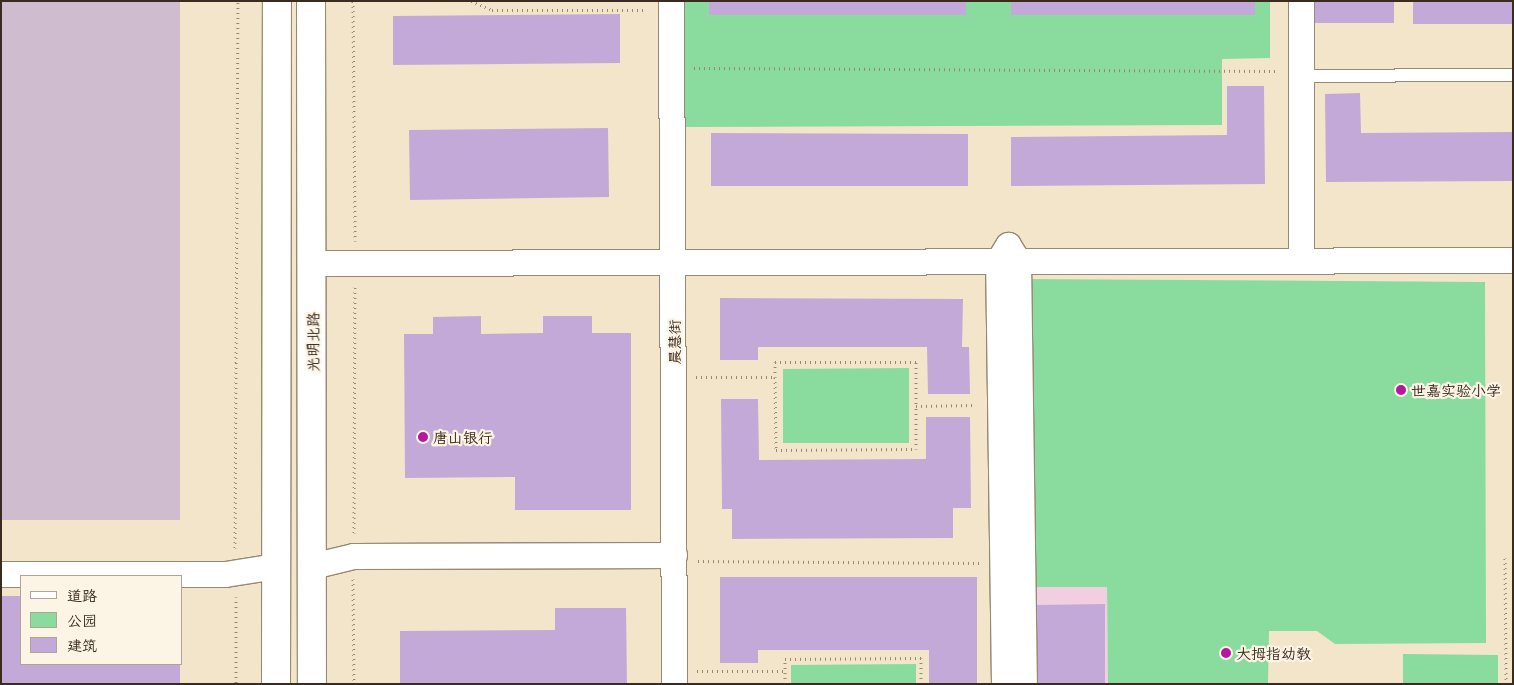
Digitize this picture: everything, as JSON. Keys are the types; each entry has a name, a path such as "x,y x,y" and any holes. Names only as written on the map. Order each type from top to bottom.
{"main road":[{"path":"276,684 277,1"},
{"name":"光明北路","path":"311,1 312,684"},
{"path":"276,566 312,566"}],"street":[{"path":"1289,1 1295,73 1295,254"},
{"path":"1295,73 1301,1"},
{"name":"晨慧街","path":"661,4 672,68 666,253 674,376 667,562"},
{"name":"晨慧街","path":"661,4 666,253 669,679"},
{"path":"312,255 666,253 1008,256 1295,254 1513,246"},
{"path":"1295,254 1513,260"},
{"path":"1004,684 1000,405 1008,256"},
{"path":"1008,256 1024,684"},
{"path":"312,566 354,564 667,562"},
{"path":"1,564 236,568"},
{"path":"1,574 276,566"}],"lane":[{"path":"1295,73 1513,75"}],"path":[{"path":"236,684 238,1"},
{"path":"353,1 355,255 354,684"},
{"path":"471,1 492,10 661,4"},
{"path":"672,68 1295,73"},
{"path":"775,362 916,362 916,406 916,449 776,450 775,362"},
{"path":"674,376 775,377"},
{"path":"916,406 1000,405"},
{"path":"1505,558 1506,684"},
{"path":"667,562 1002,563"},
{"path":"785,684 785,659 921,658 921,684"},
{"path":"669,679 784,671"}],"shaded area":[{"path":"1,1 180,1 180,520 1,520"},
{"path":"1107,586 1108,684 1025,684 1025,587"}],"green space":[{"path":"682,1 1270,1 1270,58 1222,59 1222,125 684,127"},
{"path":"1022,279 1485,282 1486,643 1335,644 1317,631 1269,631 1268,684 1108,684 1107,587 1025,587"},
{"path":"909,368 909,443 783,443 783,369"},
{"path":"1403,654 1498,655 1498,684 1403,684"},
{"path":"916,664 916,684 791,684 791,665"}],"building":[{"path":"709,1 966,1 966,15 709,15"},
{"path":"1011,1 1255,1 1255,15 1011,15"},
{"path":"1313,1 1394,1 1394,23 1313,23"},
{"path":"1413,1 1513,1 1513,24 1413,24"},
{"path":"620,14 620,63 393,65 393,16"},
{"path":"1227,86 1264,86 1265,184 1011,186 1011,137 1227,135"},
{"path":"1360,93 1361,133 1513,132 1513,181 1326,182 1325,94"},
{"path":"608,128 609,197 410,200 409,130"},
{"path":"711,133 968,134 968,186 711,186"},
{"path":"720,298 963,299 962,347 969,347 970,394 928,394 927,347 758,347 758,360 720,360"},
{"path":"481,316 481,334 543,333 543,316 592,316 592,333 631,333 631,510 515,510 515,477 405,478 404,334 433,334 433,317"},
{"path":"721,399 758,399 759,460 926,459 926,417 970,417 971,508 953,508 953,538 732,539 732,509 722,509"},
{"path":"720,577 977,577 977,684 929,684 929,650 758,650 758,663 720,663"},
{"path":"1,596 20,596 20,665 180,665 180,684 1,684"},
{"path":"1105,604 1105,684 1036,684 1035,605"},
{"path":"555,608 626,608 627,684 400,684 400,631 555,630"}],"place":[{"name":"世嘉实验小学","path":"1401,390"},
{"name":"唐山银行","path":"423,437"},
{"name":"大拇指幼教","path":"1226,653"}]}
